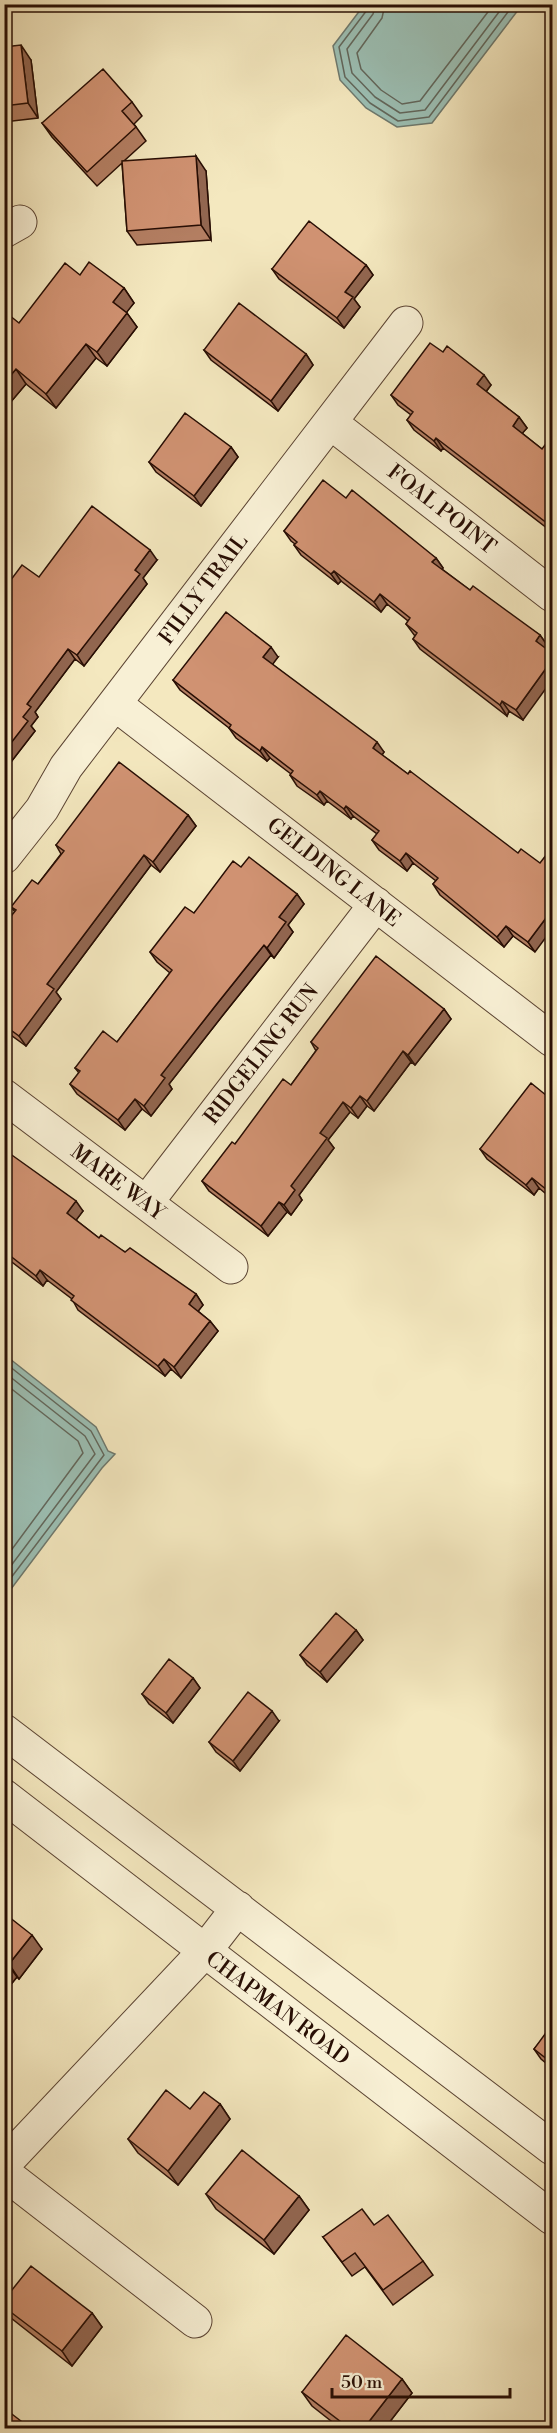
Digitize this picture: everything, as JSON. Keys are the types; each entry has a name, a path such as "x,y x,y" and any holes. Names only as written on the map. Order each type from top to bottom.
{"street":[{"name":"FILLY TRAIL","path":"4,858 42,809 66,767 406,323"},
{"name":"FOAL POINT","path":"331,423 552,595"},
{"name":"GELDING LANE","path":"115,704 552,1040"},
{"name":"RIDGELING RUN","path":"146,1203 376,904"},
{"name":"MARE WAY","path":"4,1096 231,1267"},
{"path":"4,1731 552,2148"},
{"name":"CHAPMAN ROAD","path":"4,1796 552,2218"},
{"path":"4,2164 204,1952 238,1908"},
{"path":"4,2173 195,2321"}],"water":[{"path":"364,5 522,5 432,123 397,127 366,108 340,80 333,46"},
{"path":"5,1355 96,1427 108,1451 115,1454 5,1597"}],"building":[{"path":"21,45 28,103 4,106 4,47"},
{"path":"103,69 132,102 122,111 136,127 87,172 42,123"},
{"path":"196,156 201,225 127,231 122,161"},
{"path":"309,221 366,265 345,292 353,297 337,318 272,269"},
{"path":"89,262 124,288 113,302 127,313 97,352 86,344 46,394 16,369 4,383 4,311 19,323 65,263 80,275"},
{"path":"239,303 306,354 271,401 204,350"},
{"path":"430,343 443,352 447,346 484,375 477,384 519,417 513,426 542,449 548,441 552,444 552,527 436,438 434,441 407,420 413,412 391,395"},
{"path":"185,413 231,447 194,496 149,462"},
{"path":"323,480 346,498 352,490 436,558 432,562 470,590 473,586 540,635 536,641 552,653 552,660 516,710 502,701 500,705 413,639 417,633 406,624 410,618 380,594 374,602 334,571 331,574 294,545 297,542 284,531"},
{"path":"92,506 150,550 135,570 140,574 77,655 68,649 27,704 31,707 23,717 28,721 4,752 4,598 10,591 4,589 22,565 39,577"},
{"path":"226,612 271,647 263,657 377,742 373,748 408,774 410,771 518,853 521,849 540,863 547,854 552,859 552,910 528,942 506,926 497,937 433,884 438,878 406,853 400,861 372,840 379,831 346,806 344,809 320,791 317,795 290,775 293,771 262,747 260,751 229,728 231,725 173,680"},
{"path":"119,762 188,815 153,862 144,855 47,984 54,989 19,1036 4,1025 4,925 16,910 11,907 32,880 38,884 64,851 56,845"},
{"path":"249,857 297,894 279,917 286,922 267,948 264,945 161,1075 165,1078 144,1106 135,1099 118,1120 70,1084 80,1071 75,1068 103,1031 117,1042 172,970 150,952 185,907 194,913 233,861 241,867"},
{"path":"376,956 444,1009 408,1055 403,1051 367,1101 360,1096 351,1108 343,1102 320,1133 327,1138 291,1186 295,1190 284,1205 279,1202 261,1226 202,1181 232,1142 235,1144 283,1079 291,1085 318,1048 311,1042"},
{"path":"531,1083 552,1100 552,1194 532,1178 526,1185 480,1149"},
{"path":"9,1153 76,1201 67,1213 99,1238 101,1235 125,1252 130,1248 196,1294 189,1304 210,1321 174,1367 164,1359 158,1366 71,1300 74,1296 40,1270 36,1276 4,1251 4,1160"},
{"path":"336,1613 356,1630 320,1672 300,1655"},
{"path":"169,1659 193,1678 166,1713 142,1694"},
{"path":"248,1692 272,1711 233,1761 209,1742"},
{"path":"4,1913 32,1935 9,1964 4,1966"},
{"path":"551,2026 552,2028 552,2063 534,2049"},
{"path":"166,2090 190,2109 204,2092 220,2104 168,2171 128,2139"},
{"path":"242,2150 299,2196 264,2240 206,2194"},
{"path":"362,2209 374,2225 388,2215 423,2261 383,2290 355,2253 342,2262 323,2237"},
{"path":"31,2266 92,2313 62,2351 4,2307 4,2300"},
{"path":"346,2335 402,2379 364,2428 349,2428 302,2392"},
{"path":"4,2408 30,2428 4,2428"},
{"path":"552,2415 552,2428 541,2428"}]}
